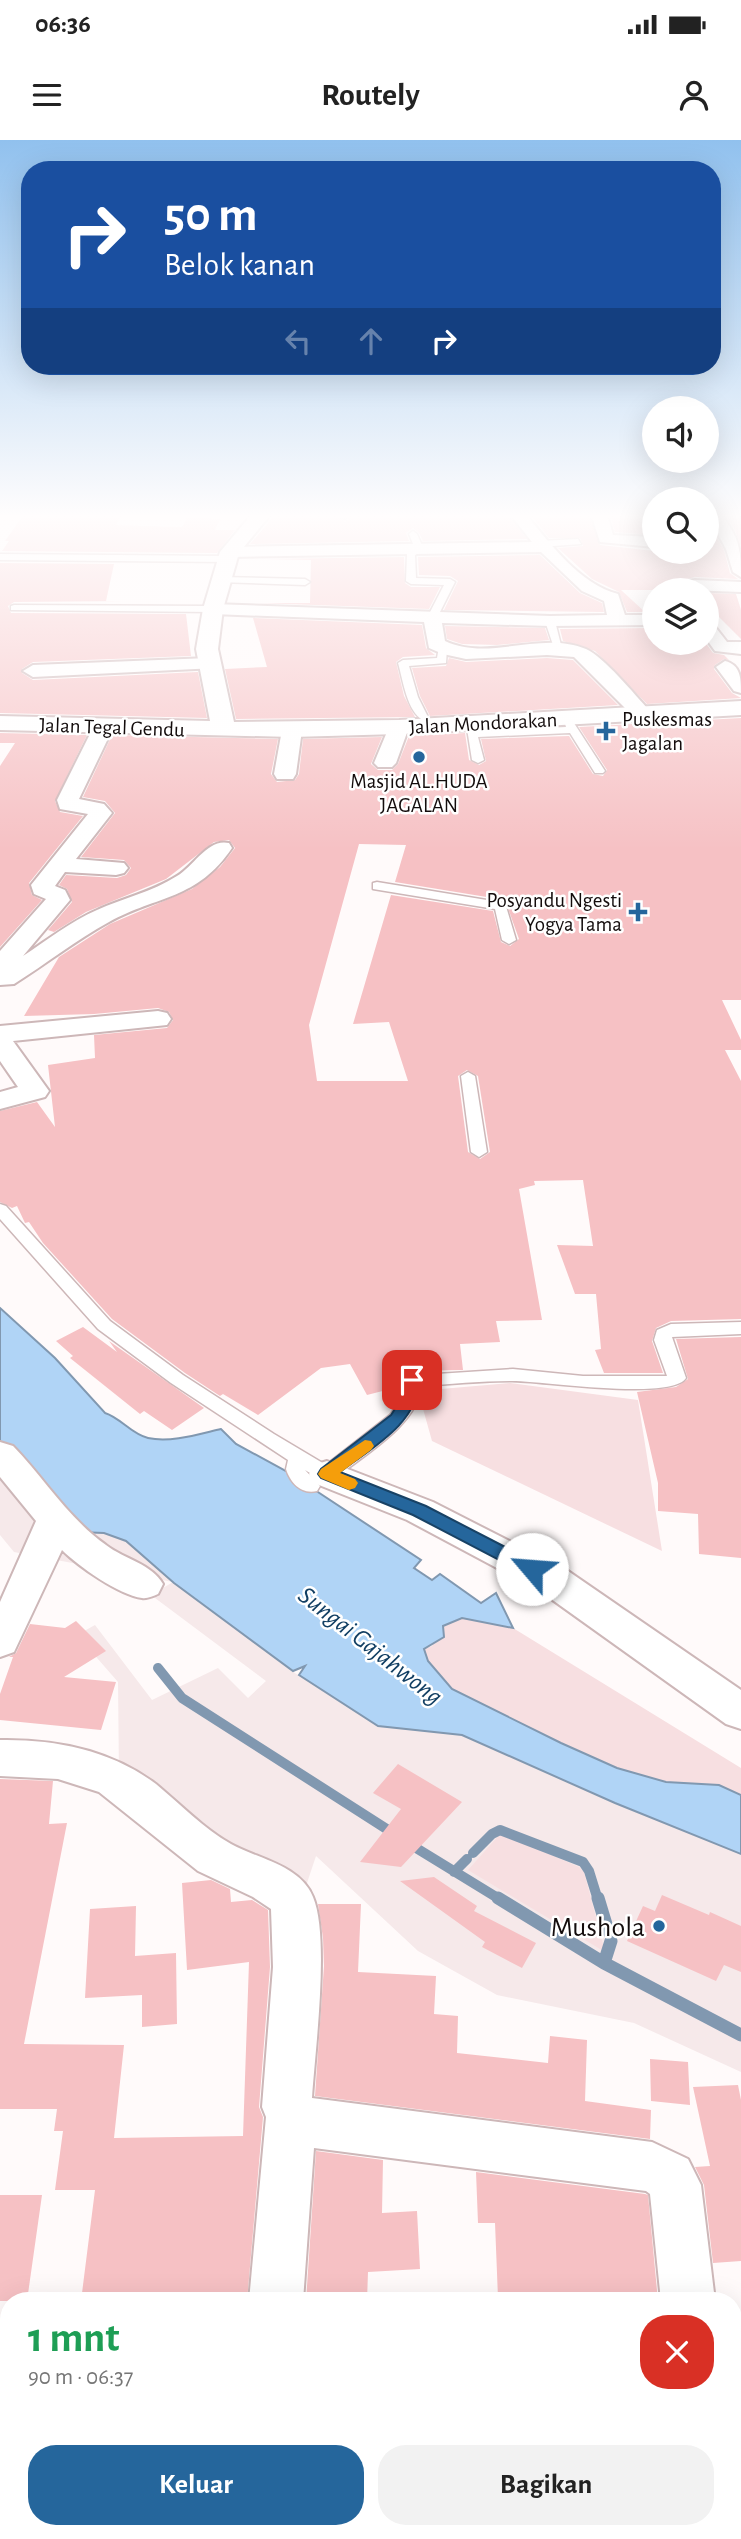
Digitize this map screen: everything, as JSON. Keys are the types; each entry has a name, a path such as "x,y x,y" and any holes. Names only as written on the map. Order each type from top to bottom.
{"street":[{"path":"210,626 207,649 224,730"},
{"path":"433,626 436,644 442,649 467,653 560,651 582,655 642,714"},
{"path":"719,643 722,647 741,649"},
{"path":"33,671 209,664"},
{"path":"725,667 741,687"},
{"name":"Jalan Mondorakan","path":"224,730 399,727 425,721 471,729 569,724 642,714 741,708"},
{"name":"Jalan Tegal Gendu","path":"0,723 102,729 224,730"},
{"path":"385,763 399,727"},
{"path":"0,967 58,900 57,895 42,889 90,828 100,811 75,807 68,804 68,800 102,729"},
{"path":"285,774 292,730"},
{"path":"0,982 102,916 173,889 197,874 221,848"},
{"path":"60,865 116,868"},
{"path":"0,1034 158,1019"},
{"path":"0,1042 35,1091 0,1101"},
{"path":"0,1455 23,1478 55,1519 92,1555 145,1584"},
{"path":"319,1471 420,1511 554,1581 741,1712"},
{"path":"0,1641 35,1571 55,1519"},
{"path":"0,1758 41,1759 78,1765 114,1779 212,1856 280,1888 292,1899 296,1936 287,2107 297,2121 459,2140 652,2167 663,2171 675,2185 687,2292"},
{"path":"277,2292 292,2117"}],"lane":[{"path":"552,626 560,651"},
{"path":"425,721 413,697 403,663 442,661 442,649"},
{"path":"569,724 599,771"},
{"path":"471,729 478,760"},
{"path":"377,886 500,906 509,940"},
{"path":"468,1076 479,1152"},
{"path":"0,1209 104,1325 177,1379 319,1471 377,1437 397,1419 411,1399 412,1380 513,1375 583,1382 671,1382 677,1378 677,1373 663,1334 671,1330 741,1328"}],"shaded area":[{"path":"510,1383 638,1400 662,1551 432,1441 418,1391"},
{"path":"0,1451 78,1532 104,1533 126,1541 173,1582 14,1552 0,1535"},
{"path":"173,1582 295,1673 378,1726 462,1735 615,1803 741,1854 741,2072 634,2023 497,1995 418,1951 316,1856 301,1901 119,1777 118,1682 77,1635 95,1625 152,1700 218,1668 248,1698 266,1681 151,1595"},
{"path":"462,1618 513,1628 741,1768 741,1795 719,1785 666,1782 617,1768 452,1690 428,1661 424,1649 432,1646 443,1626"},
{"path":"501,1833 579,1867 584,1872 605,1952 468,1870"}],"water":[{"name":"Sungai Gajahwong","path":"0,1308 55,1358 105,1413 136,1433 148,1438 166,1439 221,1429 236,1444 286,1471 421,1560 414,1568 432,1580 440,1574 481,1603 496,1593 513,1628 462,1618 443,1626 444,1637 424,1649 428,1661 452,1689 617,1768 666,1782 719,1785 741,1795 741,1854 615,1803 462,1735 378,1726 299,1675 305,1666 293,1671 174,1583 126,1541 104,1533 78,1532 0,1451"}],"building":[{"path":"0,626 187,626 191,656 33,662 22,669 22,673 33,680 198,672 207,718 0,713"},
{"path":"255,626 422,626 426,648 435,655 403,657 396,662 404,696 415,717 236,719 225,669 267,667"},
{"path":"445,626 545,628 549,640 497,645 462,644 447,639"},
{"path":"728,626 741,626 741,639"},
{"path":"642,628 642,655 724,655 729,660 724,659 715,665 714,669 732,693 741,698 647,704 595,651 563,641 560,629"},
{"path":"449,658 466,662 547,658 573,660 618,705 430,716 420,696 412,668 446,666"},
{"path":"741,718 741,1000 722,1000 741,1040 741,1050 725,1050 741,1081 741,1319 671,1321 656,1328 652,1341 663,1373 604,1373 595,1350 601,1349 596,1294 575,1294 557,1245 593,1246 583,1180 534,1181 535,1185 519,1189 542,1320 496,1321 500,1342 460,1344 463,1370 398,1371 403,1380 402,1386 367,1395 350,1364 321,1368 258,1415 223,1394 220,1396 112,1319 43,1243 29,1222 25,1223 17,1206 12,1208 0,1202 0,1111 37,1102 55,1127 48,1065 95,1058 94,1035 167,1028 173,1020 169,1012 158,1008 94,1014 24,1016 59,957 110,924 192,889 220,867 235,848 229,840 214,842 166,879 86,912 54,932 48,930 72,902 67,889 59,885 66,875 117,878 126,875 131,868 124,860 81,857 115,813 105,801 83,797 112,735 278,739 271,774 277,782 295,780 299,774 303,739 382,737 371,764 378,770 392,770 398,764 409,736 465,733 469,760 479,765 486,761 481,739 569,736 593,774 603,776 607,770 579,727","holes":["359,844 406,845 395,882 505,900 519,939 510,946 501,942 493,911 391,895 353,1024 389,1022 408,1081 317,1081 309,1025","467,1070 478,1076 490,1152 480,1159 468,1152 458,1076"]},
{"path":"0,733 87,735 55,801 60,812 83,816 29,883 32,895 42,900 0,947 0,766 15,743 0,743"},
{"path":"83,1327 117,1352 109,1341 204,1408 172,1430 144,1411 140,1414 70,1358 73,1356 56,1341"},
{"path":"741,1337 741,1558 699,1554 698,1514 658,1511 658,1483 637,1392 676,1387 688,1379 676,1339"},
{"path":"76,1621 106,1651 64,1677 116,1682 101,1730 0,1720 0,1694 13,1657 9,1657 16,1653 30,1624 65,1628"},
{"path":"398,1764 462,1802 401,1867 360,1862 401,1809 373,1793"},
{"path":"0,1779 53,1781 49,1824 67,1823 24,2044 124,2045 114,2138 243,2136 249,1962 187,1970 182,1883 211,1880 230,1889 231,1902 252,1900 268,1910 270,1967 259,2107 263,2117 248,2292 82,2292 95,2190 55,2190 63,2131 54,2131 57,2109 0,2109"},
{"path":"434,1877 477,1906 474,1911 536,1943 522,1968 482,1947 485,1942 400,1881"},
{"path":"662,1895 741,1926 741,1972 724,1965 716,1981 627,1941 643,1906 655,1911"},
{"path":"318,1904 361,1904 358,1972 436,1976 434,2014 458,2016 457,2053 548,2063 550,2036 587,2040 585,2101 651,2110 650,2139 315,2096 324,1966"},
{"path":"136,1906 135,1956 176,1953 177,2024 142,2027 142,1995 85,1998 90,1909"},
{"path":"650,2059 688,2062 690,2105 651,2101"},
{"path":"738,2085 741,2100 741,2261 713,2263 704,2185 695,2167 710,2166 693,2087"},
{"path":"316,2151 383,2160 382,2213 417,2211 420,2269 368,2272 367,2292 307,2292"},
{"path":"476,2172 648,2195 657,2292 498,2292 495,2223 478,2223"},
{"path":"0,2195 42,2195 28,2292 0,2292"}],"waterway":[{"path":"158,1668 182,1698 396,1835"},
{"path":"473,1853 492,1834 500,1830 583,1862 589,1871 598,1900"},
{"path":"408,1843 454,1872"},
{"path":"454,1872 467,1859"},
{"path":"454,1872 501,1900"},
{"path":"498,1898 604,1963"},
{"path":"598,1898 608,1931"},
{"path":"604,1963 611,1941"},
{"path":"604,1963 741,2035"}],"slow traffic":[{"path":"349,1483 327,1474 365,1446"}],"place":[{"name":"Puskesmas Jagalan","path":"606,731"},
{"name":"Masjid AL.HUDA JAGALAN","path":"419,757"},
{"name":"Posyandu Ngesti Yogya Tama","path":"638,912"},
{"name":"Mushola","path":"659,1926"}],"route":[{"path":"412,1380 411,1399 397,1419 327,1474 420,1511 532,1569"}]}
